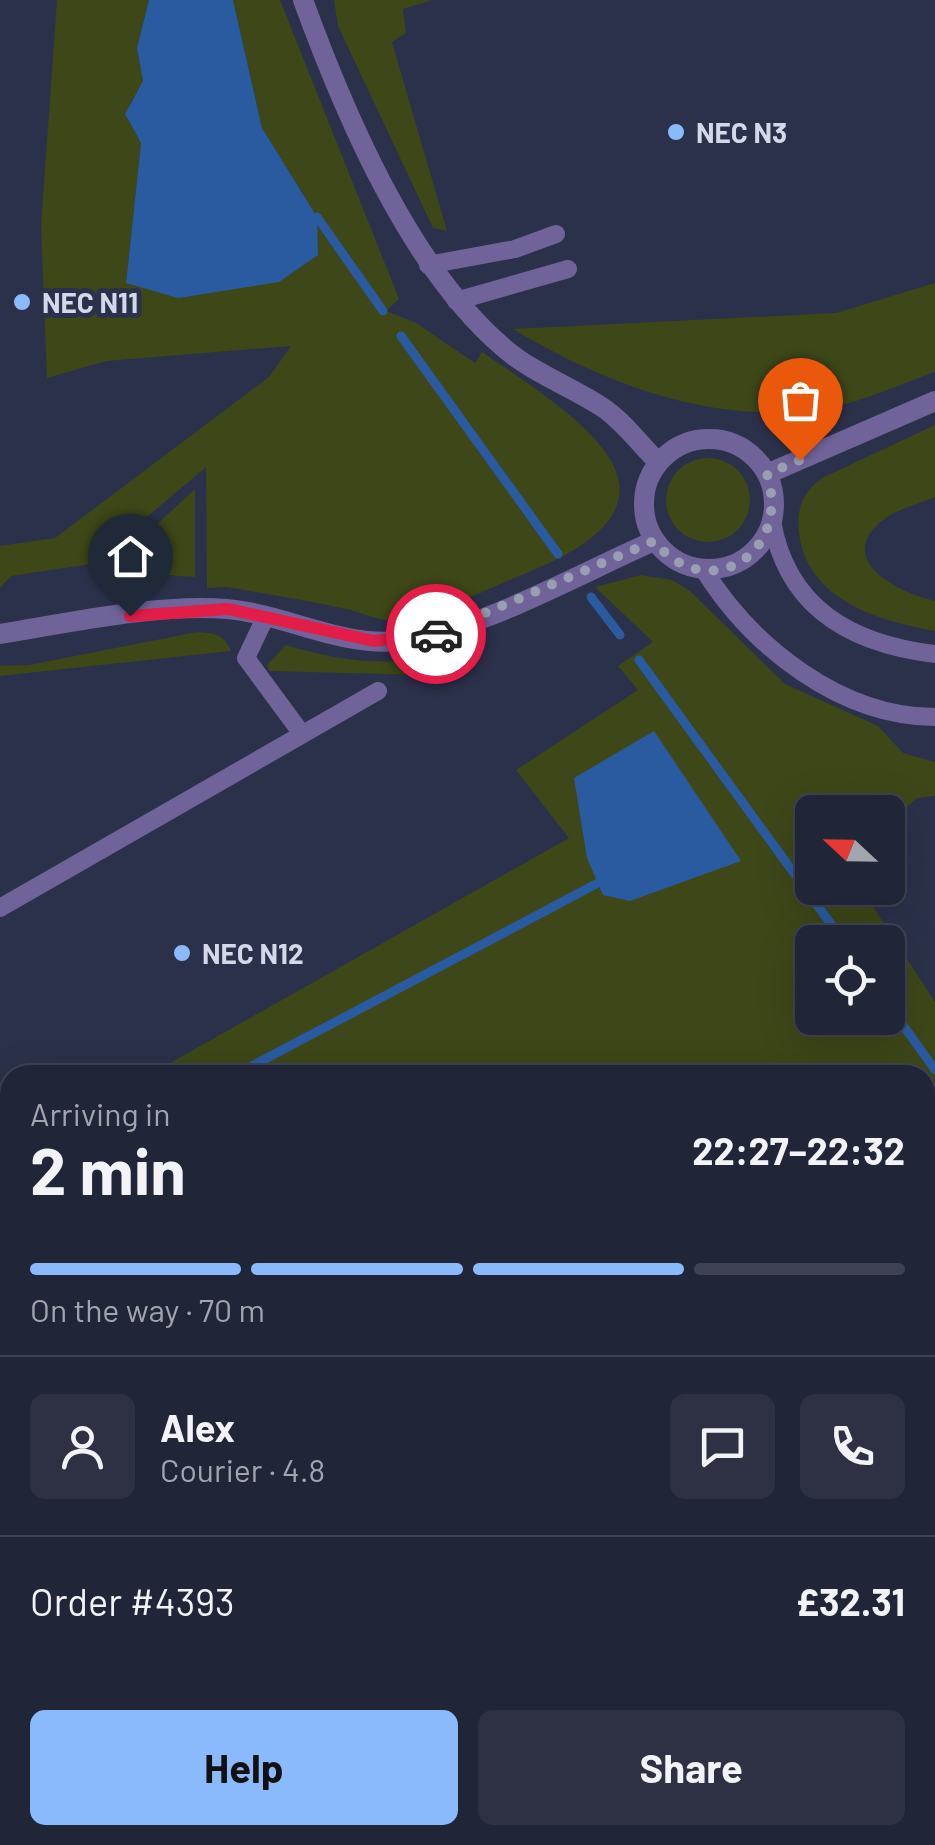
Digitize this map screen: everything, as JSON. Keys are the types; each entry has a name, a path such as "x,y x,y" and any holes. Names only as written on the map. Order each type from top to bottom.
{"street":[{"path":"303,0 348,108 428,265 456,301 505,349 605,408 656,460"},
{"path":"767,474 935,401"},
{"path":"693,440 719,440 740,446 767,474 774,496 772,520 761,544 744,560 704,570 680,564 654,541 644,514 644,492 656,460 693,440"},
{"path":"0,634 202,608 266,616 374,641 431,636 654,541"}],"lane":[{"path":"428,265 515,249 556,234"},
{"path":"456,301 568,269"},
{"path":"772,520 786,573 813,606 876,640 935,654"},
{"path":"704,570 726,606 785,660 864,704 908,717 935,717"},
{"path":"266,616 246,658 302,734"},
{"path":"0,908 378,691"}],"green space":[{"path":"57,0 149,0 137,48 143,81 125,114 141,143 126,283 317,217 262,128 233,0 280,0 399,299 386,311 416,323 475,363 482,352 559,406 590,434 612,462 620,491 610,519 577,548 519,576 439,609 385,620 286,597 227,587 207,588 206,467 91,564 11,576 0,588 0,546 55,538 269,377 291,346 106,361 47,378 41,225"},
{"path":"334,0 433,0 403,9 406,33 392,42 447,231 433,228 338,26"},
{"path":"935,283 935,372 856,401 811,410 722,409 678,400 593,371 513,329 836,313"},
{"path":"935,425 935,497 883,520 869,535 865,548 868,561 889,582 935,601 935,631 869,613 830,591 815,575 805,555 798,524 806,495 822,478"},
{"path":"708,458 724,461 738,470 747,484 747,516 738,530 724,539 708,542 692,539 678,530 669,516 666,500 669,484 678,470 692,461"},
{"path":"195,489 195,577 114,571 116,562"},
{"path":"641,575 672,580 690,591 785,684 878,726 903,753 935,762 935,796 917,798 905,809 905,795 795,795 795,905 872,905 885,925 795,925 795,1035 905,1035 905,956 935,1002 935,1065 167,1065 569,838 516,770 638,690 618,666 653,642 595,587"},
{"path":"197,632 218,636 231,651 0,676 0,666 29,665"},
{"path":"286,645 361,661 438,656 443,669 423,675 269,671 267,665"}],"water":[{"path":"149,0 233,0 262,128 317,217 318,255 279,282 178,298 126,283 141,143 125,114 143,81 137,48"},
{"path":"654,731 741,861 630,901 603,895 587,858 574,778"}],"waterway":[{"path":"317,217 383,311"},
{"path":"401,336 558,554"},
{"path":"591,597 620,635"},
{"path":"639,660 832,925"},
{"path":"254,1065 598,883"},
{"path":"905,1028 931,1065"}],"way so far":[{"path":"436,634 654,541 680,564 704,570 735,565 761,544 772,520 774,496 767,474 800,460"}],"place":[{"name":"NEC N3","path":"676,132"},
{"name":"NEC N11","path":"22,302"},
{"name":"NEC N12","path":"182,953"}],"route":[{"path":"130,616 228,609 374,641 436,634"}]}
